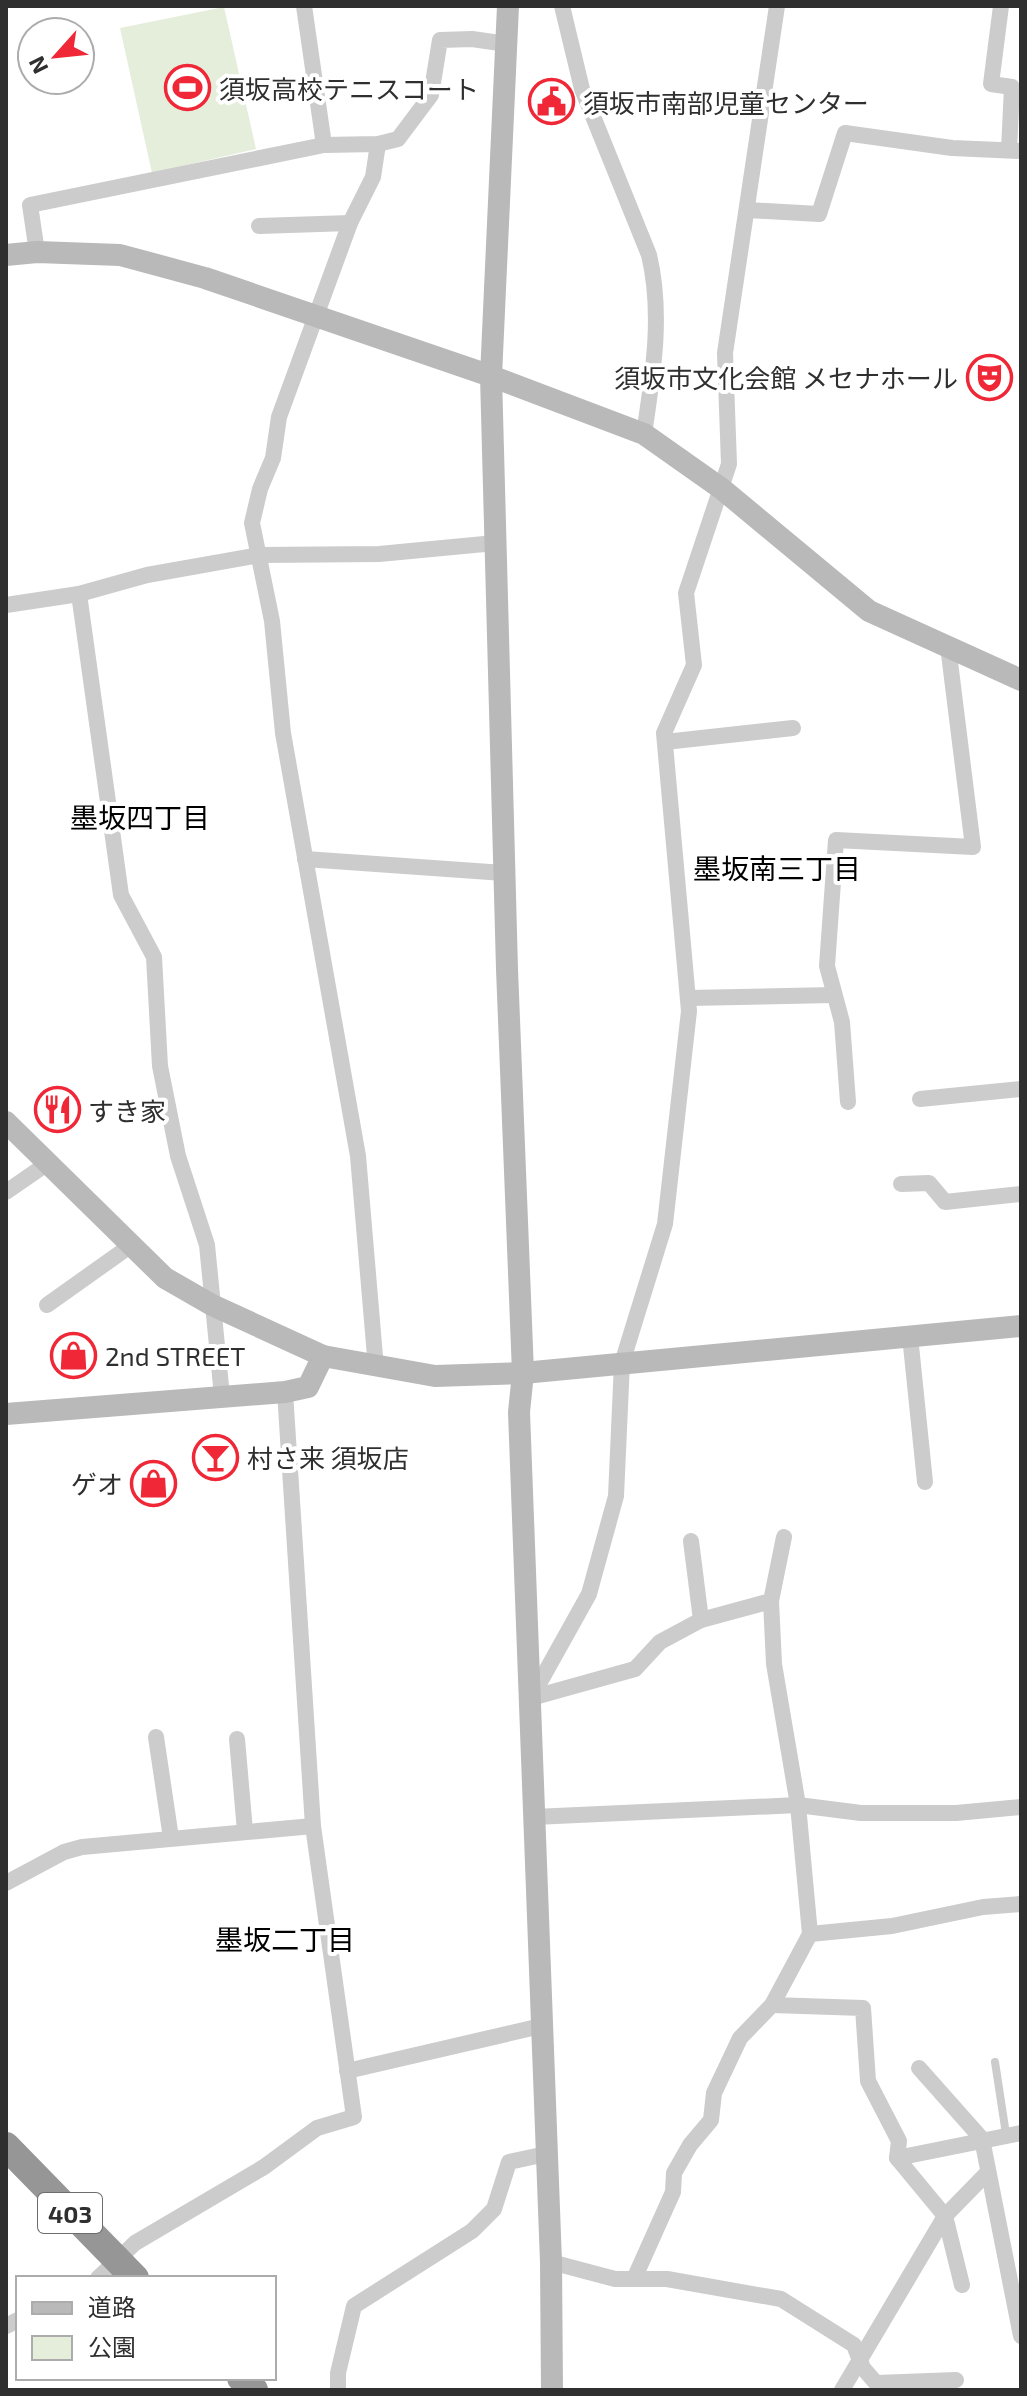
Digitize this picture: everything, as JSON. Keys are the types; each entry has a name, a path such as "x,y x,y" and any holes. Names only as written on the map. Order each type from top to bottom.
{"highway":[{"name":"403","path":"6,2146 117,2272"}],"street":[{"path":"304,6 324,145"},
{"path":"508,6 491,376 504,873 523,1373 519,1412 551,2262 552,2390"},
{"path":"562,6 582,89 649,255 656,283 655,362 644,434"},
{"path":"531,1698 589,1594 616,1496 622,1363 665,1224 688,998 664,733 694,665 686,593 729,464 725,353 777,6"},
{"path":"748,210 819,214 845,133 952,148 1015,150 1012,87 991,84 1001,6"},
{"path":"37,252 30,205 324,145 378,144 398,139 431,95 440,40 472,39 507,44"},
{"path":"376,1368 358,1156 283,733 272,621 252,523 260,489 273,458 279,417 350,223 373,177 378,144"},
{"path":"259,226 350,223"},
{"path":"6,255 37,252 120,255 205,278 491,376 644,434 722,489 869,611 1021,680"},
{"path":"6,605 79,594 147,575 260,555 379,554 495,543"},
{"path":"79,594 121,895 154,957 160,1066 178,1156 207,1245 222,1396"},
{"path":"848,1102 842,1022 827,966 836,840 973,847 948,646"},
{"path":"665,742 793,728"},
{"path":"305,859 504,873"},
{"path":"688,998 834,995"},
{"path":"920,1099 1021,1089"},
{"path":"6,1122 165,1278 212,1305 323,1356 376,1368 435,1376 523,1373 1021,1326"},
{"path":"6,1192 48,1163"},
{"path":"901,1184 929,1183 945,1202 1021,1194"},
{"path":"47,1305 130,1246"},
{"path":"910,1336 925,1482"},
{"path":"6,1414 285,1392 308,1387 323,1356"},
{"path":"117,2272 135,2243 264,2167 317,2128 354,2117 313,1826 285,1392"},
{"path":"634,2279 673,2192 674,2173 690,2145 711,2120 714,2093 740,2038 772,2005 810,1934 798,1805 774,1664 771,1601 784,1537"},
{"path":"691,1541 701,1620"},
{"path":"531,1698 635,1669 660,1642 701,1620 771,1601"},
{"path":"156,1737 171,1838"},
{"path":"237,1739 245,1831"},
{"path":"534,1817 798,1805 861,1813 956,1813 1021,1807"},
{"path":"6,1883 64,1852 82,1847 313,1826"},
{"path":"810,1934 892,1926 983,1907 1021,1904"},
{"path":"772,2005 863,2008 868,2081 899,2141 897,2158 945,2216 962,2285"},
{"path":"347,2071 541,2026"},
{"path":"919,2068 982,2139 1021,2336"},
{"path":"897,2158 1014,2134"},
{"path":"338,2390 338,2373 354,2306 472,2231 494,2209 509,2162 546,2154"},
{"path":"842,2390 945,2216 988,2172"},
{"path":"551,2262 615,2279 723,2287 781,2299 854,2345 860,2361 876,2383 922,2386 956,2380"}],"lane":[{"path":"995,2062 1014,2134"}],"green space":[{"name":"須坂高校テニスコート","path":"224,7 256,149 152,173 120,28"}],"place":[{"name":"須坂高校テニスコート","path":"188,88"},
{"name":"須坂市南部児童センター","path":"552,102"},
{"name":"須坂市文化会館 メセナホール","path":"989,377"},
{"name":"すき家","path":"57,1110"},
{"name":"2nd STREET","path":"74,1355"},
{"name":"村さ来 須坂店","path":"216,1457"},
{"name":"ゲオ","path":"154,1483"}],"district":[{"name":"墨坂四丁目","path":"140,817"},
{"name":"墨坂南三丁目","path":"777,868"},
{"name":"墨坂二丁目","path":"285,1939"}]}
